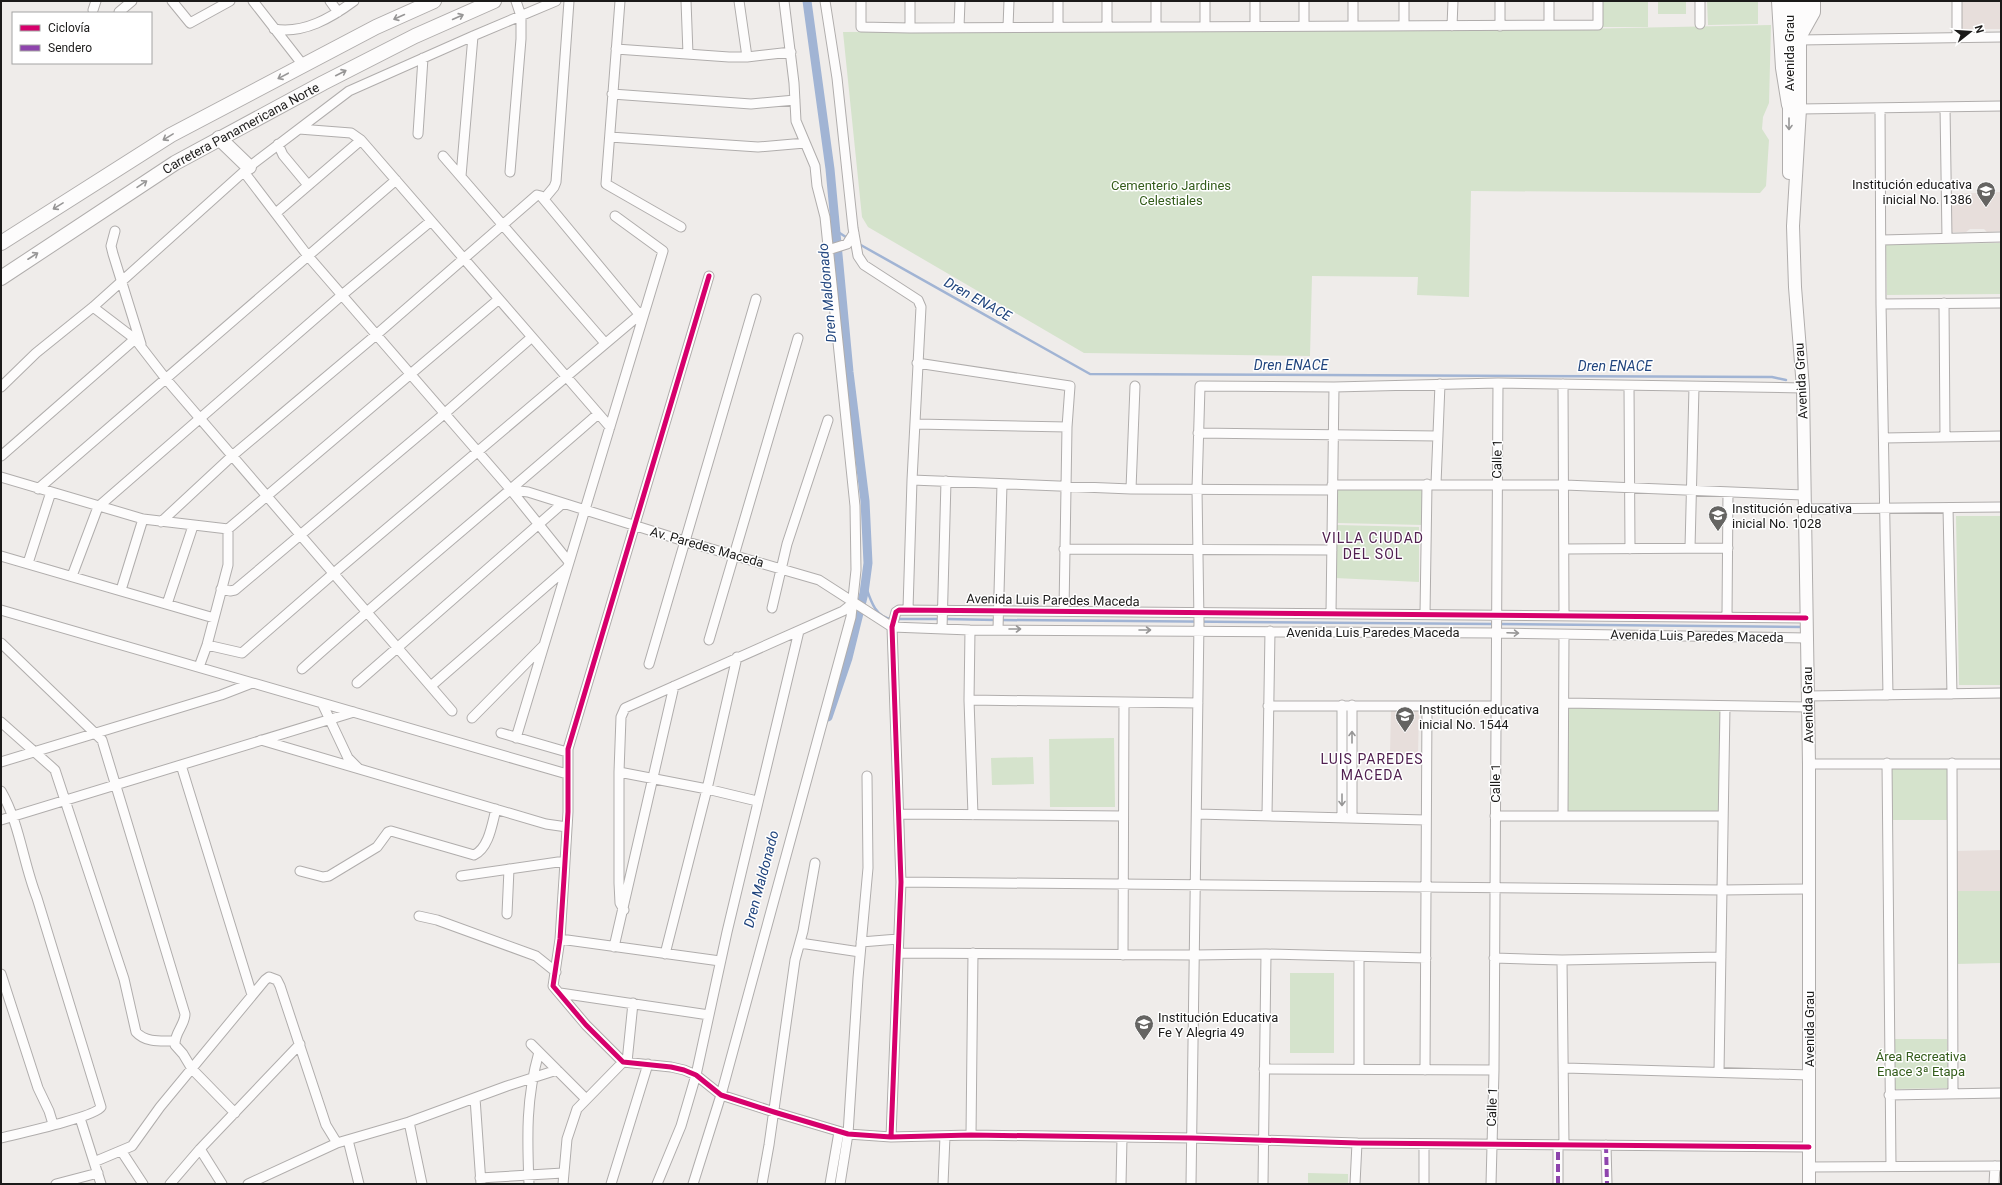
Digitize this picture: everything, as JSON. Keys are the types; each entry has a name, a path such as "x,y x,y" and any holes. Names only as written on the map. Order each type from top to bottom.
{"highway":[{"name":"Carretera Panamericana Norte","path":"1,242 171,135 376,27 434,1"},
{"name":"Carretera Panamericana Norte","path":"1,278 175,163 219,138 415,36 494,1"},
{"path":"1779,1 1783,68 1794,107"},
{"path":"1799,39 1813,12 1813,1"},
{"path":"219,138 247,169"}],"main road":[{"name":"Avenida Grau","path":"1789,1 1794,107"},
{"name":"Avenida Grau","path":"1800,1 1789,196 1793,226 1795,287 1803,388 1810,889 1809,1184"}],"street":[{"path":"93,10 96,1"},
{"path":"119,12 132,1"},
{"path":"172,1 190,23 230,1"},
{"path":"253,1 303,65"},
{"path":"330,1 338,12"},
{"path":"274,29 288,31 304,28 323,21 354,1"},
{"path":"510,172 521,40 521,16 516,1"},
{"path":"1,387 36,353 93,307 247,169 278,144 349,92 473,36 556,1"},
{"path":"544,199 554,187 556,182 569,1"},
{"path":"620,1 606,184 681,227"},
{"path":"686,1 688,54"},
{"path":"739,1 747,57"},
{"path":"693,1184 721,1095 849,625 856,570 855,506 824,210 817,186 815,166 796,121 791,52 784,1"},
{"path":"825,1 837,78 854,233 860,262 918,300 921,307 912,480 908,609 899,610 896,612 892,627 901,882 891,1137"},
{"path":"861,1 861,27 910,28 1598,25 1598,1"},
{"path":"910,1 910,28"},
{"path":"959,27 960,1"},
{"path":"1008,27 1009,1"},
{"path":"1058,1 1058,27"},
{"path":"1106,27 1107,1"},
{"path":"1156,1 1156,26"},
{"path":"1205,1 1205,26"},
{"path":"1255,1 1255,26"},
{"path":"1304,1 1304,26"},
{"path":"1353,1 1353,26"},
{"path":"1404,1 1404,26"},
{"path":"1452,26 1453,1"},
{"path":"1500,1 1500,26"},
{"path":"1549,1 1549,25"},
{"path":"1700,1 1700,24"},
{"path":"1957,1 1957,37"},
{"path":"461,176 473,36"},
{"path":"1799,39 2001,37"},
{"path":"616,49 747,57 791,52"},
{"path":"418,134 423,58"},
{"path":"612,94 751,104 795,100"},
{"path":"1794,107 1880,109 2001,106"},
{"path":"1945,107 1946,238"},
{"path":"1880,109 1882,240 1881,304 1888,696"},
{"path":"299,129 351,133 361,140 610,427"},
{"path":"610,137 758,147 805,143"},
{"path":"276,212 361,140"},
{"path":"278,144 287,161 308,185"},
{"path":"443,156 605,343"},
{"path":"247,169 308,256 511,490 568,565"},
{"path":"38,489 396,180"},
{"path":"161,522 232,456 376,335 503,225 534,196 541,196 544,199 642,312"},
{"path":"516,738 610,427 642,312 663,251 615,216"},
{"path":"72,576 98,507 342,295 431,220"},
{"path":"115,231 111,246 112,254 122,280 143,349"},
{"path":"828,250 847,244 854,233"},
{"path":"1882,240 2001,237"},
{"path":"709,276 568,752 565,862 560,939 553,986 586,1025 625,1062 671,1067 696,1075 721,1095 844,1133 891,1137 971,1134 1357,1143 1809,1147"},
{"path":"1,477 98,507 143,519 228,529 411,375 499,298"},
{"path":"649,664 756,299"},
{"path":"1881,304 1944,302 2001,303"},
{"path":"1944,302 1945,437"},
{"path":"93,307 135,339 166,379 452,711"},
{"path":"207,645 242,653 642,312"},
{"path":"221,589 230,591 235,590 444,414 532,337"},
{"path":"709,640 798,338"},
{"path":"1,456 135,339"},
{"path":"917,364 1070,386 1067,427 1064,611"},
{"path":"1191,1184 1198,703 1199,550 1197,489 1200,386 1334,387 1498,383 1803,388"},
{"name":"Calle 1","path":"1491,1184 1494,1070 1498,383"},
{"path":"1425,614 1431,484 1438,436 1440,384"},
{"path":"1563,384 1565,485 1564,616"},
{"path":"1131,489 1135,386"},
{"path":"1629,386 1630,549"},
{"path":"1331,613 1332,435 1334,387"},
{"path":"1690,548 1694,387"},
{"path":"302,669 366,611 511,490 598,414"},
{"path":"772,608 787,544 828,420"},
{"path":"915,424 1067,427"},
{"path":"1198,433 1438,436"},
{"path":"1884,438 2001,436"},
{"path":"912,480 1131,489 1332,487 1431,484 1565,485 1804,495"},
{"path":"942,629 946,481"},
{"path":"998,629 1002,484"},
{"name":"Av. Paredes Maceda","path":"511,490 528,492 684,541 819,580 892,627"},
{"path":"28,563 50,492"},
{"path":"1727,616 1728,492"},
{"path":"357,683 563,503"},
{"path":"1804,509 2001,507"},
{"path":"1948,508 1952,694"},
{"path":"121,590 143,519"},
{"path":"167,604 193,526"},
{"path":"199,667 207,645 228,566 228,529"},
{"path":"1564,549 1728,548"},
{"path":"1064,549 1332,550"},
{"path":"1,556 214,618"},
{"path":"431,686 568,565"},
{"path":"624,910 620,903 619,883 619,772 622,712 631,705 843,611 853,603"},
{"name":"Avenida Luis Paredes Maceda","path":"908,609 1496,616 1727,616 1806,618"},
{"path":"1,610 567,774"},
{"name":"Avenida Luis Paredes Maceda","path":"892,627 970,630 1496,632 1564,635 1806,638"},
{"path":"970,630 969,700 973,814"},
{"path":"657,1184 680,1126 696,1075 720,961 799,631"},
{"path":"1268,815 1270,631"},
{"path":"1563,816 1564,635"},
{"path":"1,643 102,740 185,1014 185,1021 175,1044 192,1069 235,1113"},
{"path":"472,718 545,643"},
{"path":"665,954 737,657"},
{"path":"1,762 221,695 252,683"},
{"path":"614,947 624,910 652,778 674,686"},
{"path":"1564,703 1725,707 1888,696 2001,694"},
{"path":"969,700 1198,703"},
{"path":"322,703 348,758 358,769"},
{"path":"1123,955 1124,703"},
{"path":"1342,705 1347,818"},
{"path":"1347,818 1352,705"},
{"path":"1268,706 1496,706"},
{"path":"1425,1070 1427,706"},
{"path":"1719,1072 1722,816 1725,707"},
{"path":"1,820 354,712"},
{"path":"1,722 55,770 67,800 102,917 124,979 136,1032 140,1036 152,1041 175,1041"},
{"path":"501,733 568,752"},
{"path":"261,740 546,824 567,827"},
{"path":"1887,763 1891,1166"},
{"path":"1952,763 1953,1094"},
{"path":"1809,764 2001,764"},
{"path":"181,765 252,996"},
{"path":"619,772 706,789 757,802"},
{"path":"840,1184 868,868 867,776"},
{"path":"1,791 12,816 30,881 37,898 101,1107 99,1111 80,1118 1,1138"},
{"path":"300,871 323,877 329,876 376,847 388,832 474,855 479,853 484,847 496,809"},
{"path":"899,814 1123,816"},
{"path":"1197,814 1426,820"},
{"path":"1495,816 1722,816"},
{"path":"461,876 565,862"},
{"path":"762,1184 774,1112 795,960 800,943 815,863"},
{"path":"507,914 509,869"},
{"path":"901,882 1427,888 1495,887 1722,890 1810,889"},
{"path":"419,916 437,920 536,956 556,972"},
{"path":"560,939 720,961"},
{"path":"861,942 898,939"},
{"path":"800,943 860,952"},
{"path":"899,953 1195,956 1266,954 1426,958"},
{"path":"971,1134 973,953"},
{"path":"1263,1184 1266,954"},
{"path":"1359,957 1359,1069"},
{"path":"1494,958 1562,960 1721,957"},
{"path":"1558,1184 1564,1068 1562,960"},
{"path":"1,974 38,1088 49,1111 53,1124"},
{"path":"94,1162 122,1152 132,1146 160,1107 269,977 277,980 300,1044 326,1125 337,1143"},
{"path":"560,993 709,1015"},
{"path":"562,1184 569,1133 577,1109 625,1062 633,1003"},
{"path":"170,1184 200,1149 300,1044"},
{"path":"532,1044 586,1099"},
{"path":"529,1180 528,1103 531,1079 539,1052"},
{"path":"611,1184 648,1064"},
{"path":"1564,1068 1809,1075"},
{"path":"1264,1069 1494,1070"},
{"path":"248,1184 337,1143 409,1122 507,1086 558,1070"},
{"path":"1890,1095 2001,1093"},
{"path":"475,1098 480,1181 529,1180 563,1173"},
{"path":"80,1118 102,1184"},
{"path":"409,1122 422,1184"},
{"path":"830,1184 844,1133"},
{"path":"942,1184 945,1136"},
{"path":"1121,1184 1122,1138"},
{"path":"348,1140 359,1184"},
{"path":"1356,1184 1357,1143"},
{"path":"1424,1144 1424,1184"},
{"path":"1606,1145 1607,1184"},
{"path":"200,1149 222,1184"},
{"path":"122,1152 143,1184"},
{"path":"1809,1167 1998,1166 1994,1184"},
{"path":"56,1184 98,1173"}],"shaded area":[{"path":"1962,1 2001,1 2001,29 1962,29"},
{"path":"2001,192 2001,231 1987,232 1984,229 1970,229 1966,232 1951,232 1950,194"},
{"name":"Institución educativa inicial No. 1544","path":"1391,711 1419,711 1418,755 1390,754"},
{"path":"2001,850 2001,891 1954,891 1955,851"}],"green space":[{"path":"1602,1 1648,1 1648,27 1603,27"},
{"path":"1658,1 1686,1 1686,14 1658,14"},
{"path":"1707,1 1758,1 1758,24 1708,25"},
{"name":"Cementerio Jardines Celestiales","path":"1771,25 1769,103 1763,117 1762,129 1769,140 1766,186 1760,193 1471,191 1469,297 1417,295 1418,277 1312,276 1310,356 1084,353 868,227 862,217 843,32 1576,29"},
{"path":"2000,243 2001,294 1887,295 1886,244"},
{"path":"1337,487 1419,488 1423,492 1423,525 1338,523"},
{"path":"1956,516 2001,516 2001,685 1959,685"},
{"path":"1337,525 1419,527 1419,582 1335,578"},
{"path":"1568,707 1722,707 1718,816 1568,813"},
{"path":"1114,738 1115,807 1050,807 1049,739"},
{"path":"1033,757 1034,784 992,785 991,758"},
{"path":"1892,769 1948,769 1948,820 1892,820"},
{"path":"1954,891 2001,891 2001,963 1955,964"},
{"path":"1290,973 1334,973 1334,1053 1290,1053"},
{"name":"Área Recreativa Enace 3ª Etapa","path":"1894,1039 1947,1039 1948,1088 1895,1089"},
{"path":"1308,1173 1348,1174 1348,1184 1308,1184"}],"waterway":[{"name":"Dren Maldonado","path":"807,1 830,169 849,372 865,501 868,563 864,593 848,658 828,717"},
{"name":"Dren ENACE","path":"835,230 849,239"},
{"name":"Dren ENACE","path":"859,244 1090,374 1772,377 1786,380"},
{"name":"Dren Maldonado","path":"865,584 871,601 877,611 881,615 892,619"},
{"path":"897,619 940,619"},
{"path":"945,619 996,620"},
{"path":"1001,620 1494,624"},
{"path":"1499,624 1804,627"}],"marked path":[{"path":"1558,1145 1558,1184"},
{"path":"1606,1145 1607,1184"}],"cycle path":[{"path":"709,276 568,749 568,812 564,878 560,939 553,986 586,1025 623,1062 671,1067 684,1070 696,1075 721,1095 848,1134 891,1137 971,1135 1192,1138 1357,1143 1809,1147"},
{"path":"891,1137 901,882 892,627 896,612 899,610 1806,618"}],"place":[{"name":"Institución educativa inicial No. 1386","path":"1986,208"},
{"name":"Institución educativa inicial No. 1028","path":"1718,532"},
{"name":"Institución educativa inicial No. 1544","path":"1405,733"},
{"name":"Institución Educativa Fe Y Alegria 49","path":"1144,1041"}],"district":[{"name":"VILLA CIUDAD DEL SOL","path":"1373,546"},
{"name":"LUIS PAREDES MACEDA","path":"1372,768"}]}
